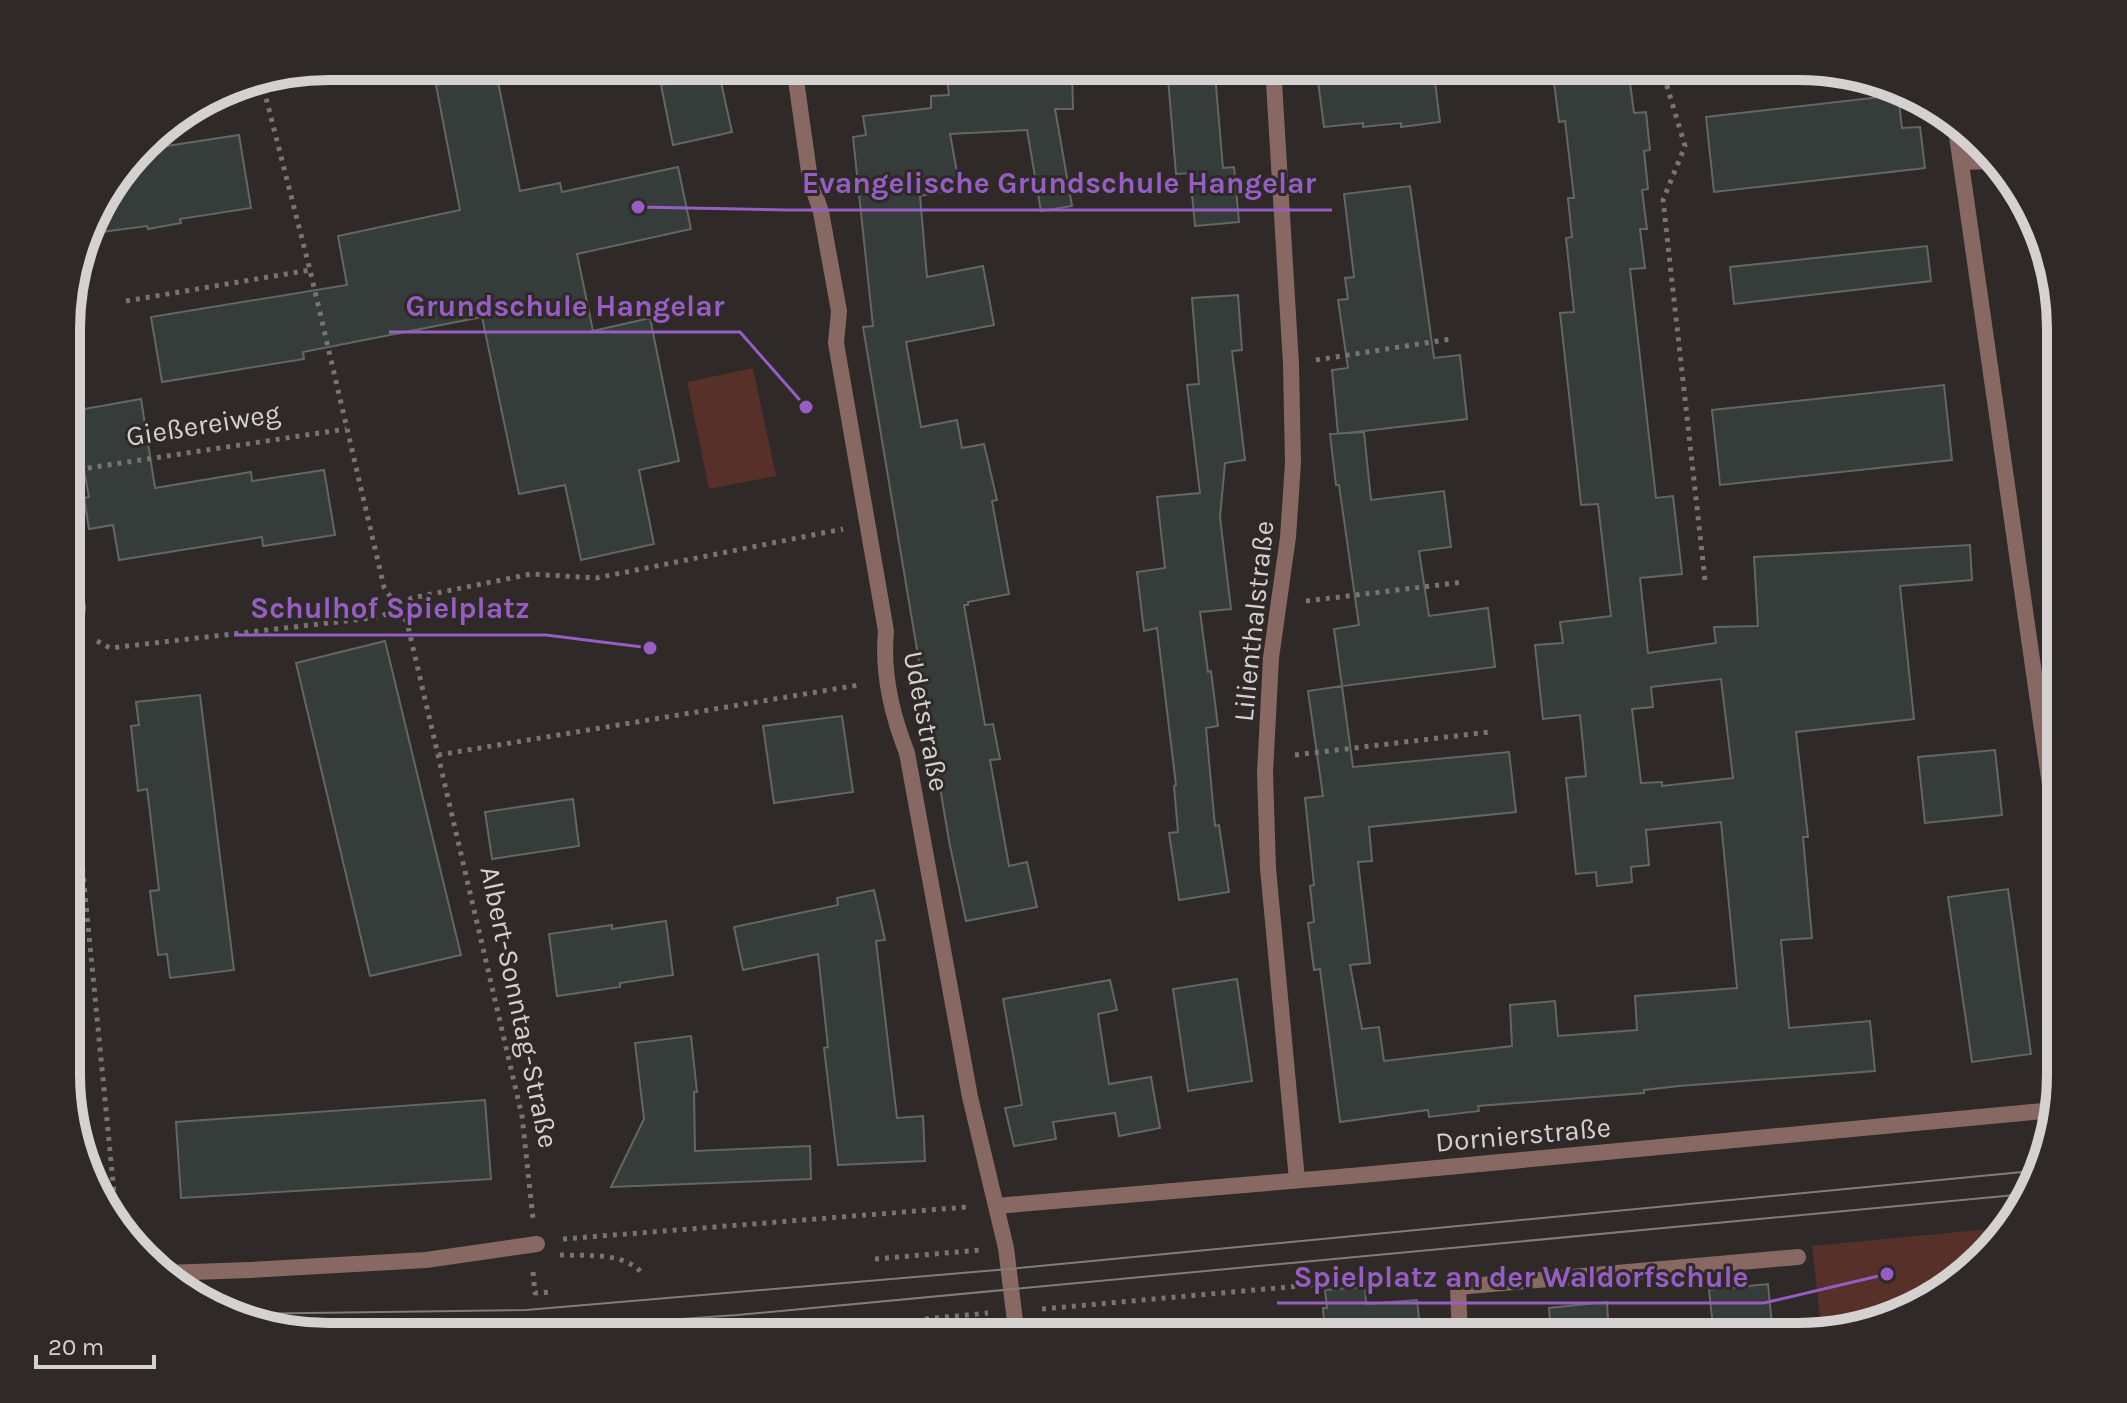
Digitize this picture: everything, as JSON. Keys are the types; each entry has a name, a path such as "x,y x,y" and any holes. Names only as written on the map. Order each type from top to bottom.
{"street":[{"name":"Lilienthalstraße","path":"1274,80 1291,364 1293,463 1288,537 1271,658 1266,758 1268,868 1297,1180"},
{"name":"Udetstraße","path":"796,81 810,179 821,212 839,311 836,343 886,631 884,656 888,680 897,729 907,753 970,1097 1006,1248 1015,1323"},
{"path":"1957,138 2046,757"},
{"path":"1961,162 1981,161"},
{"name":"Dornierstraße","path":"996,1206 2044,1111"},
{"path":"179,1272 426,1260 537,1244"},
{"path":"1459,1322 1458,1287 1798,1257"}],"path":[{"path":"1665,80 1685,146 1663,200 1705,580"},
{"name":"Albert-Sonntag-Straße","path":"263,88 310,270 384,587 407,622 522,1116 537,1244"},
{"path":"126,301 310,270"},
{"path":"1291,364 1451,339"},
{"name":"Gießereiweg","path":"80,469 346,429"},
{"path":"80,635 110,648 381,617 412,598 531,574 596,578 869,523"},
{"path":"1278,605 1464,582"},
{"path":"438,755 888,680"},
{"path":"1266,758 1489,732"},
{"path":"80,842 115,1202"},
{"path":"537,1244 561,1239 951,1207 996,1206"},
{"path":"537,1244 559,1255 605,1257 628,1262 642,1273"},
{"path":"875,1259 961,1252"},
{"path":"1014,1311 1435,1273"},
{"path":"533,1275 535,1293 553,1292"},
{"path":"925,1319 964,1316"}],"shaded area":[{"path":"753,368 776,476 709,489 687,382"},
{"path":"1992,1229 1962,1261 1923,1290 1878,1310 1821,1321 1812,1246"}],"building":[{"path":"1072,80 1073,109 1055,109 1072,206 1041,211 1027,130 950,134 960,188 920,196 927,277 983,266 994,325 906,342 921,427 957,420 962,448 984,444 997,500 992,501 1009,594 964,605 985,725 993,724 1000,759 990,760 1009,866 1027,862 1037,907 966,921 949,841 863,327 873,326 853,137 866,135 863,116 931,108 931,96 949,95 947,81"},
{"path":"1168,80 1216,80 1223,168 1234,167 1239,222 1195,226 1190,173 1176,174"},
{"path":"1318,80 1435,80 1440,122 1401,127 1401,123 1363,127 1363,123 1324,127"},
{"path":"1554,80 1630,80 1634,113 1646,112 1650,150 1644,151 1648,189 1642,190 1647,229 1640,229 1645,268 1630,269 1656,498 1673,496 1682,574 1640,578 1648,653 1716,643 1714,627 1758,626 1754,557 1970,545 1972,580 1900,586 1914,719 1796,732 1808,837 1803,837 1812,938 1781,940 1789,1028 1870,1021 1875,1071 1679,1086 1644,1090 1644,1093 1478,1106 1479,1111 1429,1117 1428,1110 1340,1122 1320,969 1314,970 1308,923 1314,922 1310,886 1314,885 1305,798 1323,796 1308,691 1342,686 1353,767 1509,752 1516,812 1369,827 1372,861 1358,862 1370,963 1350,965 1362,1029 1379,1027 1384,1061 1512,1046 1510,1005 1555,1001 1558,1036 1637,1030 1635,996 1737,988 1721,822 1646,830 1649,865 1631,867 1632,882 1597,886 1596,872 1576,874 1566,778 1586,776 1580,715 1543,719 1535,645 1563,643 1560,622 1611,616 1598,504 1581,505 1560,313 1574,312 1566,238 1572,237 1568,198 1574,198 1565,121 1559,122","holes":["1721,679 1733,778 1662,786 1662,782 1641,783 1632,709 1653,707 1651,687"]},
{"path":"455,81 498,81 520,191 560,183 562,192 678,167 691,229 577,254 593,331 650,318 679,461 639,470 654,544 581,560 565,485 519,494 482,317 303,352 304,359 162,382 151,317 347,285 338,236 460,210 436,85"},
{"path":"682,81 721,81 732,132 673,145 661,85"},
{"path":"1886,96 1899,102 1902,128 1920,127 1925,168 1714,192 1706,117"},
{"path":"239,135 251,208 180,219 181,223 148,229 147,226 99,232 122,190 160,147"},
{"path":"1410,186 1434,358 1460,355 1467,419 1338,434 1332,370 1348,368 1338,300 1348,299 1345,278 1354,277 1344,194"},
{"path":"1927,246 1931,281 1734,304 1730,267"},
{"path":"1238,295 1242,350 1232,351 1245,460 1225,463 1220,517 1231,609 1200,612 1218,726 1206,728 1215,826 1219,825 1229,892 1179,900 1169,833 1178,832 1176,785 1157,628 1144,631 1137,572 1165,568 1157,497 1200,493 1187,385 1199,384 1192,298"},
{"path":"1944,385 1952,460 1720,485 1712,410"},
{"path":"141,399 155,488 251,472 252,481 324,470 335,535 263,546 262,537 119,560 113,525 89,529 84,498 89,497 80,449 80,410"},
{"path":"1364,432 1371,500 1444,491 1451,547 1419,551 1429,616 1488,608 1495,667 1342,686 1334,629 1359,625 1330,434"},
{"path":"385,641 461,955 370,976 296,663"},
{"path":"200,695 234,970 170,978 167,954 158,955 150,891 159,890 150,813 147,789 138,791 131,726 139,725 136,702"},
{"path":"842,716 853,792 774,803 763,726"},
{"path":"1995,750 2002,815 1925,823 1918,757"},
{"path":"573,799 579,846 492,859 485,812"},
{"path":"2008,889 2031,1054 1972,1062 1948,897"},
{"path":"874,890 885,940 876,941 897,1118 923,1116 925,1161 838,1165 824,1048 828,1047 818,954 743,970 734,927 838,905 837,898"},
{"path":"666,921 673,975 557,996 549,934"},
{"path":"1237,979 1252,1081 1188,1091 1173,989"},
{"path":"1110,980 1117,1010 1098,1014 1109,1084 1151,1077 1160,1128 1119,1136 1115,1113 1053,1122 1056,1139 1014,1146 1005,1108 1022,1105 1003,999"},
{"path":"691,1036 697,1092 694,1092 695,1151 810,1146 811,1179 611,1187 644,1119 635,1043"},
{"path":"485,1100 491,1179 181,1198 176,1122"},
{"path":"1768,1284 1772,1322 1712,1322 1709,1290"},
{"path":"1365,1287 1366,1304 1417,1300 1419,1322 1324,1322 1323,1308 1327,1308 1325,1290"},
{"path":"1607,1302 1608,1322 1550,1322 1549,1308"}],"tram line":[{"path":"263,1314 526,1310 1009,1269 2026,1172"},
{"path":"628,1323 2015,1195"}],"place":[{"name":"Evangelische Grundschule Hangelar","path":"638,207"},
{"name":"Grundschule Hangelar","path":"806,407"},
{"name":"Schulhof Spielplatz","path":"650,648"},
{"name":"Spielplatz an der Waldorfschule","path":"1887,1274"}]}
